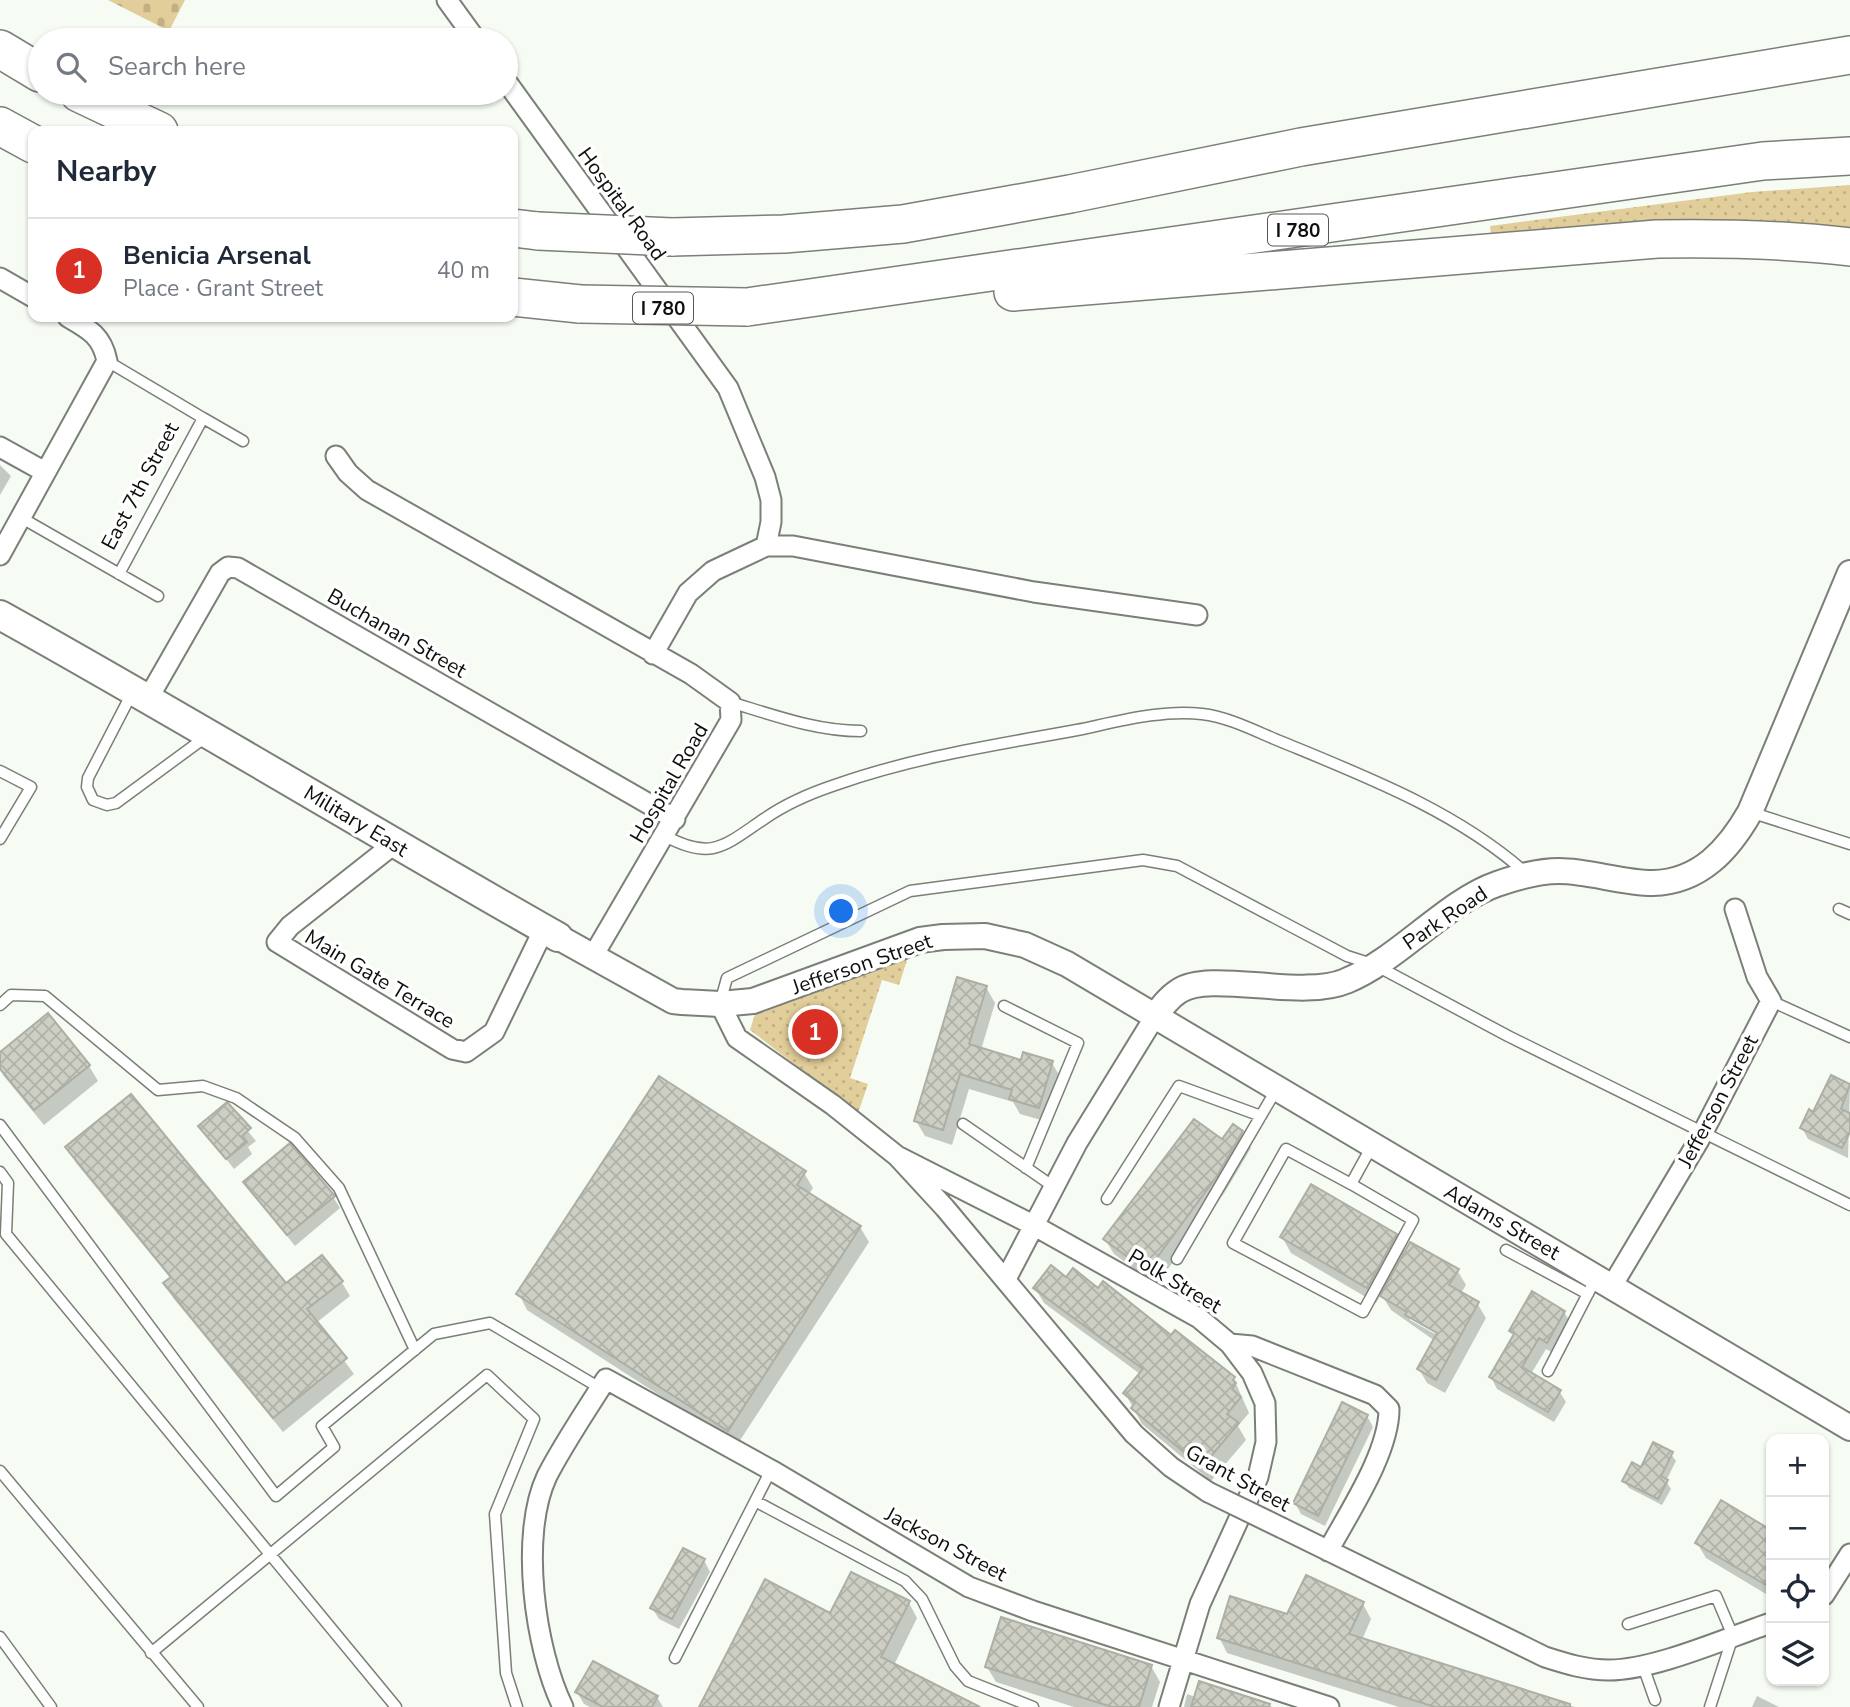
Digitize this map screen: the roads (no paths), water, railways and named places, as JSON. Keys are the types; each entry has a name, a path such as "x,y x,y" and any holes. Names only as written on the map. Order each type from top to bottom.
{"highway":[{"path":"525,230 672,237 784,234 903,224 1475,117 1593,82 1847,45"},
{"path":"0,49 28,66"},
{"path":"104,105 148,126"},
{"path":"0,126 28,141"},
{"name":"I 780","path":"518,298 580,304 747,307 1763,161 1850,156"},
{"path":"747,307 822,310 1657,239 1731,237 1796,240 1850,247"}],"main road":[{"name":"Military East","path":"0,615 551,933"}],"street":[{"path":"447,0 467,28"},
{"name":"Hospital Road","path":"518,98 728,388 765,477 771,522 766,546"},
{"path":"0,278 28,294"},
{"path":"0,555 107,361 104,346 95,333 76,322"},
{"path":"0,447 45,472"},
{"path":"336,456 348,473 368,490 691,674 730,702"},
{"path":"653,653 688,593 700,581 720,567 766,546 793,546 1034,592 1197,615"},
{"name":"Buchanan Street","path":"141,694 220,573 228,568 238,568 670,828"},
{"name":"Park Road","path":"1006,1279 1054,1187 1154,1018 1180,989 1198,984 1325,986 1345,982 1492,885 1527,874 1559,871 1653,883 1679,879 1708,866 1730,845 1750,812 1850,573"},
{"name":"Hospital Road","path":"593,956 731,720 730,702"},
{"name":"Main Gate Terrace","path":"394,844 290,926 277,942 452,1049 466,1052 494,1032 551,933"},
{"path":"1735,909 1757,977 1771,1001"},
{"name":"Military East","path":"551,933 673,1001 720,1004"},
{"name":"Jefferson Street","path":"720,1004 753,1001 920,940 985,936 1025,945 1067,964 1154,1018"},
{"name":"Jefferson Street","path":"1599,1286 1703,1133 1771,1001"},
{"name":"Grant Street","path":"720,1004 737,1038 833,1105 897,1156 1006,1279 1134,1434 1171,1467 1208,1492 1545,1657 1580,1668 1611,1670 1643,1666 1766,1625"},
{"name":"Adams Street","path":"1154,1018 1373,1146 1599,1286 1850,1428"},
{"name":"Polk Street","path":"897,1156 1033,1225 1199,1318 1230,1344 1252,1373 1265,1403 1266,1442 1258,1477 1200,1604 1169,1707"},
{"path":"1230,1344 1252,1346 1375,1395 1390,1409 1381,1450 1328,1551"},
{"path":"563,1707 546,1663 535,1611 534,1548 538,1510 546,1478 603,1384"},
{"name":"Jackson Street","path":"603,1384 771,1470 969,1587 1033,1611 1329,1707"},
{"path":"1829,1587 1850,1554"}],"lane":[{"name":"East 7th Street","path":"107,361 203,418 119,574"},
{"path":"203,418 243,441"},
{"path":"20,517 158,596"},
{"path":"141,694 89,778 87,787 93,800 107,806 116,803 209,734"},
{"path":"730,702 798,723 839,731 861,731"},
{"path":"670,828 684,846 703,850 720,849 785,807 832,786 916,759 1149,716 1202,714 1233,723 1335,764 1467,826 1498,848 1527,874"},
{"path":"0,771 31,787 0,839"},
{"path":"1750,812 1850,844"},
{"path":"720,1004 727,978 910,891 1143,860 1178,866 1347,956 1374,965 1508,1036 1850,1205"},
{"path":"1839,909 1850,914"},
{"path":"0,1005 11,995 45,996 158,1090 203,1086 236,1098 295,1138 339,1188 415,1350"},
{"path":"1771,1001 1850,1037"},
{"path":"1004,1006 1078,1042 1026,1168"},
{"path":"1107,1199 1180,1086 1261,1116"},
{"path":"1178,1259 1276,1090"},
{"path":"963,1124 1054,1187"},
{"path":"0,1125 276,1496 334,1447 322,1426 433,1334 490,1323 603,1384"},
{"path":"1352,1184 1373,1146"},
{"path":"1286,1149 1352,1184 1413,1220 1363,1312 1233,1243 1286,1149"},
{"path":"0,1172 8,1183 6,1234 396,1707"},
{"path":"1506,1251 1599,1286 1548,1371"},
{"path":"151,1653 487,1375 534,1419 495,1514 506,1673 517,1707"},
{"path":"675,1658 771,1470"},
{"path":"0,1471 198,1707"},
{"path":"755,1501 905,1581 922,1599 955,1666 968,1681 1008,1702 1033,1707"},
{"path":"1628,1624 1716,1597 1733,1636 1710,1707"},
{"path":"0,1637 51,1707"},
{"path":"1643,1666 1656,1700"}],"place":[{"name":"Benicia Arsenal","path":"815,1032"}]}
